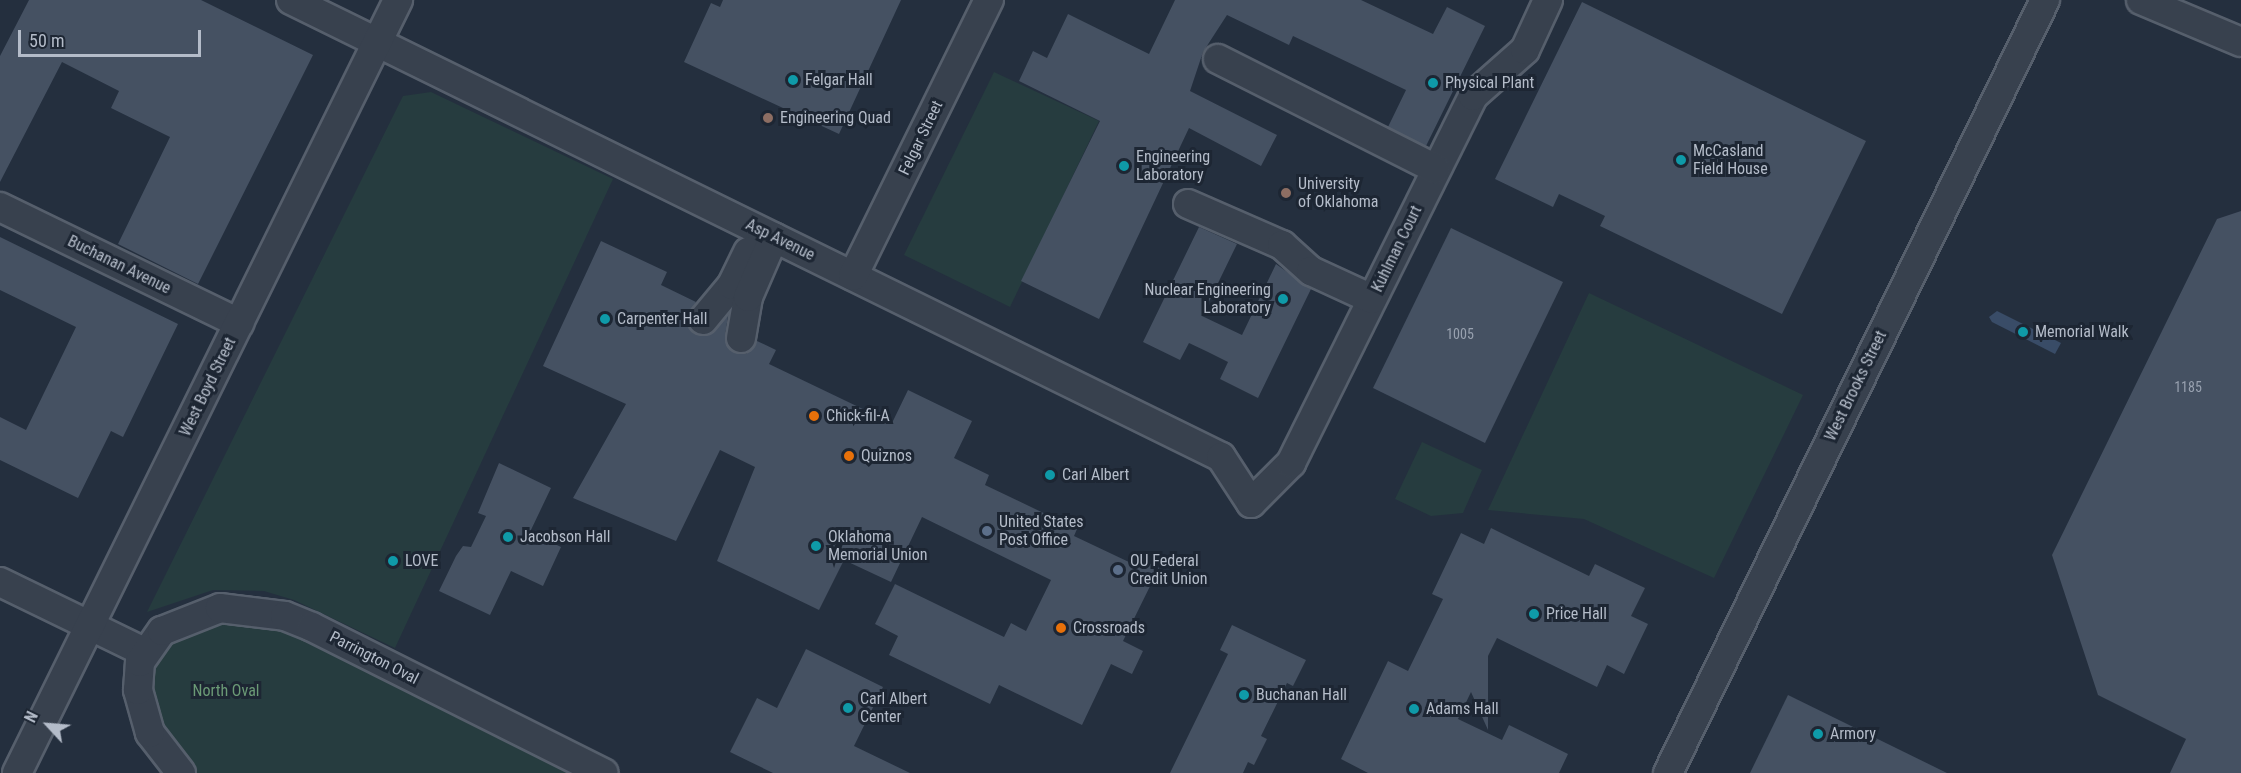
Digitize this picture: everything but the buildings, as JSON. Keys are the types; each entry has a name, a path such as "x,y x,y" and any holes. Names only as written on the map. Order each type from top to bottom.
{"street":[{"name":"Asp Avenue","path":"291,0 1221,457 1251,503"},
{"name":"West Boyd Street","path":"17,773 398,0"},
{"name":"Felgar Street","path":"853,276 989,0"},
{"name":"Kuhlman Court","path":"1251,503 1291,463 1473,96 1525,50 1548,0"},
{"name":"West Brooks Street","path":"1668,773 2045,0"},
{"path":"2140,0 2241,42"},
{"path":"1218,59 1436,169"},
{"path":"1188,204 1282,245 1311,271 1372,299"},
{"name":"Buchanan Avenue","path":"0,207 239,323"},
{"path":"703,320 749,268 766,233"},
{"path":"741,339 749,268"},
{"path":"0,582 142,651 138,690 143,711 162,753 181,773"},
{"name":"Parrington Oval","path":"142,651 162,631 202,612 246,608 285,616 603,773"}],"green space":[{"path":"994,72 1099,121 1010,307 904,255"},
{"path":"431,92 613,179 395,648 294,600 264,591 213,590 147,612 403,96"},
{"path":"1589,293 1803,395 1714,578 1584,519 1488,510"},
{"path":"1422,442 1482,470 1463,513 1431,516 1395,499"},
{"name":"North Oval","path":"246,608 603,773 181,773 150,733 152,639"}],"water":[{"path":"1997,311 2061,343 2055,354 1992,322 1989,317"}],"place":[{"name":"Felgar Hall","path":"793,80"},
{"name":"Physical Plant","path":"1433,83"},
{"name":"Engineering Quad","path":"768,118"},
{"name":"McCasland Field House","path":"1681,160"},
{"name":"Engineering Laboratory","path":"1124,166"},
{"name":"University of Oklahoma","path":"1286,193"},
{"name":"Nuclear Engineering Laboratory","path":"1283,299"},
{"name":"Carpenter Hall","path":"605,319"},
{"name":"Memorial Walk","path":"2023,332"},
{"name":"Chick-fil-A","path":"814,416"},
{"name":"Quiznos","path":"849,456"},
{"name":"Carl Albert","path":"1050,475"},
{"name":"United States Post Office","path":"987,531"},
{"name":"Jacobson Hall","path":"508,537"},
{"name":"Oklahoma Memorial Union","path":"816,546"},
{"name":"LOVE","path":"393,561"},
{"name":"OU Federal Credit Union","path":"1118,570"},
{"name":"Price Hall","path":"1534,614"},
{"name":"Crossroads","path":"1061,628"},
{"name":"Buchanan Hall","path":"1244,695"},
{"name":"Carl Albert Center","path":"848,708"},
{"name":"Adams Hall","path":"1414,709"},
{"name":"Armory","path":"1818,734"}]}
